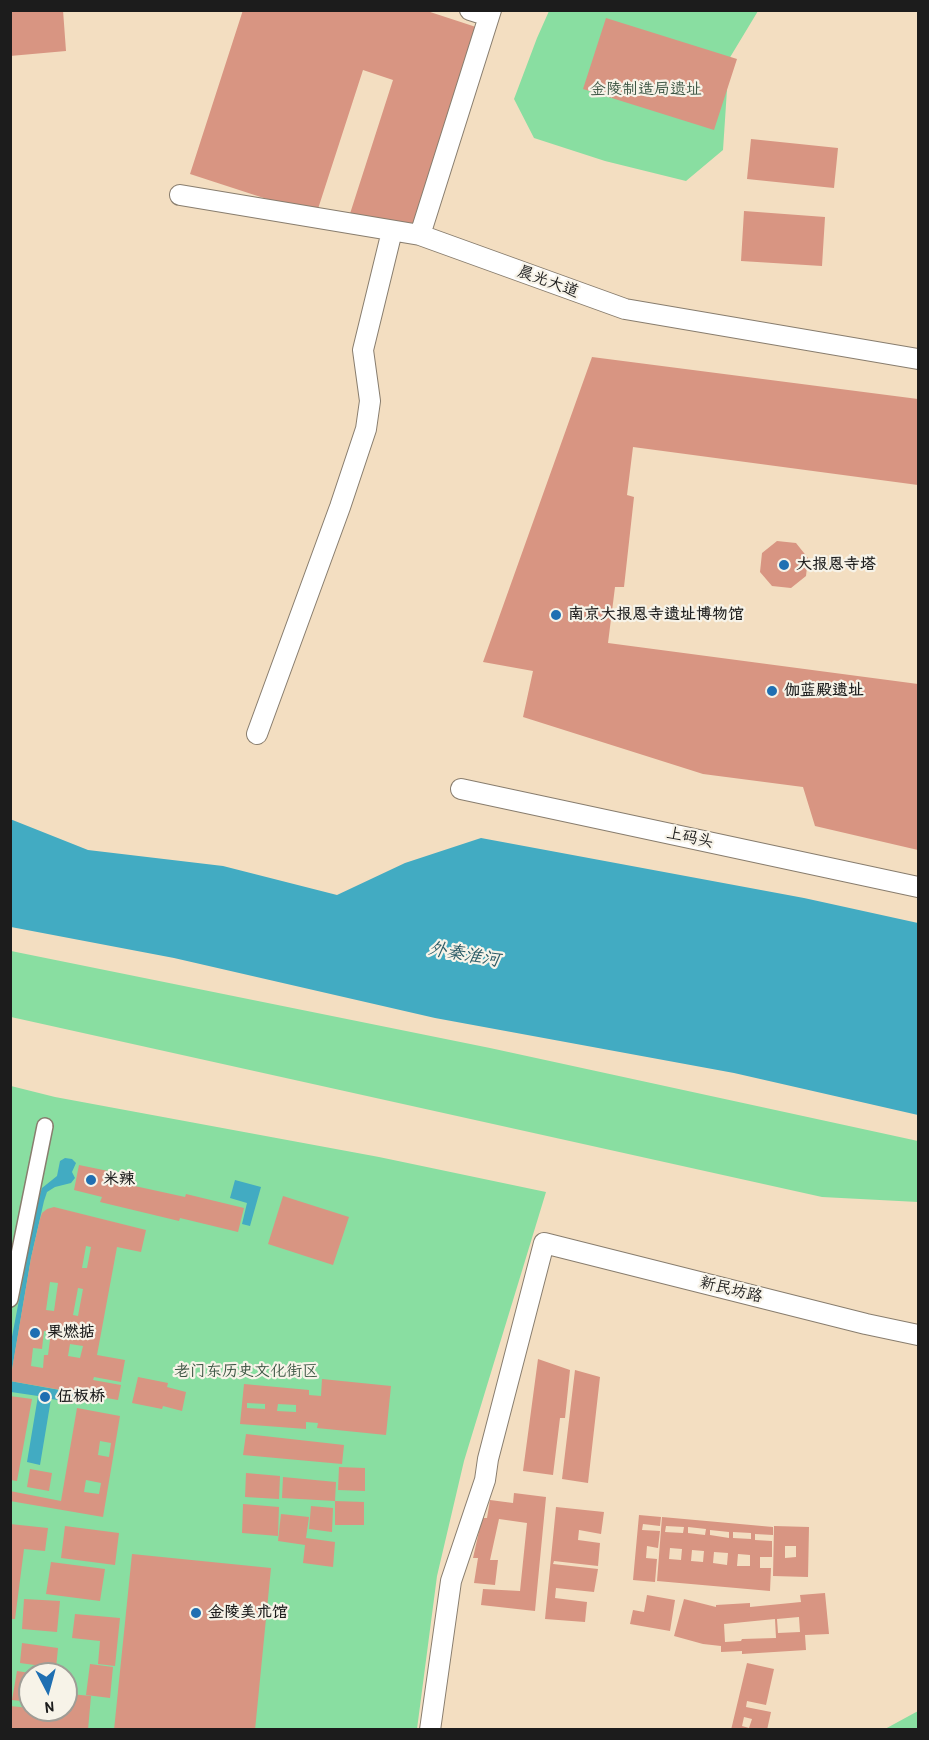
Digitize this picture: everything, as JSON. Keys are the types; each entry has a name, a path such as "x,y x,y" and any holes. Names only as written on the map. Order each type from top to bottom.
{"street":[{"path":"420,235 483,12"},
{"name":"晨光大道","path":"180,195 420,235 625,309 918,359"},
{"path":"257,734 366,429 370,401 363,350 392,231"},
{"name":"上码头","path":"461,789 918,887"},
{"path":"10,1299 45,1126"},
{"name":"新民坊路","path":"430,1730 451,1581 485,1480 488,1459 544,1243 918,1335"}],"green space":[{"name":"金陵制造局遗址","path":"549,11 758,11 729,59 723,150 686,181 605,161 534,138 514,99"},
{"path":"11,951 490,1048 918,1141 918,1202 822,1197 11,1017"},
{"name":"老门东历史文化街区","path":"11,1086 55,1097 379,1157 546,1192 464,1461 437,1576 417,1729 11,1730"},
{"path":"918,1711 918,1729 885,1729"}],"water":[{"name":"外秦淮河","path":"10,819 88,850 223,866 337,895 405,863 481,838 804,898 918,923 918,1115 734,1073 435,1018 174,958 11,927"},
{"path":"65,1158 72,1159 76,1163 72,1172 75,1178 71,1183 55,1187 47,1192 44,1201 31,1258 11,1376 11,1342 38,1200 42,1188 57,1176 60,1161"},
{"path":"235,1180 261,1187 250,1226 242,1224 247,1203 230,1198"},
{"path":"10,1381 82,1394 81,1403 51,1399 40,1465 27,1462 38,1396 11,1392"}],"building":[{"path":"63,10 66,51 10,56 10,12"},
{"path":"243,10 424,10 479,28 409,243 347,223 393,80 363,70 316,215 190,174"},
{"path":"606,18 737,59 714,130 583,89"},
{"path":"751,139 838,148 834,188 747,179"},
{"path":"744,211 825,217 822,266 741,261"},
{"name":"南京大报恩寺遗址博物馆","path":"592,357 918,399 918,485 633,447 627,495 634,497 624,587 615,587 608,643 918,684 918,850 815,826 803,787 703,774 523,717 533,671 483,662"},
{"name":"大报恩寺塔","path":"777,541 796,543 808,558 806,576 791,588 772,586 760,572 762,553"},
{"path":"79,1165 123,1174 121,1183 185,1197 186,1194 244,1208 238,1232 100,1202 102,1197 74,1190"},
{"path":"283,1196 349,1217 333,1265 268,1244"},
{"path":"54,1207 146,1230 141,1252 117,1247 97,1355 125,1360 121,1382 94,1377 93,1380 121,1385 118,1400 10,1381 31,1258 40,1219 42,1213","holes":["86,1246 91,1247 87,1268 82,1268","50,1282 58,1283 54,1311 46,1310","78,1288 83,1289 78,1316 73,1315","44,1331 51,1332 48,1355 44,1355 43,1368 31,1366 33,1348 42,1349","70,1344 83,1346 80,1358 68,1356"]},
{"path":"538,1359 570,1370 565,1418 560,1418 553,1475 523,1471"},
{"path":"575,1370 600,1377 588,1483 562,1479"},
{"path":"138,1377 168,1383 167,1387 186,1392 182,1411 163,1406 162,1409 132,1403"},
{"path":"322,1379 391,1386 386,1435 317,1428 318,1423 306,1422 306,1429 240,1424 244,1384 309,1390 309,1395 321,1396","holes":["247,1403 265,1404 265,1409 247,1408","278,1404 296,1405 296,1412 277,1411"]},
{"path":"10,1396 32,1399 17,1481 10,1480"},
{"path":"77,1408 120,1416 103,1517 10,1501 10,1491 61,1501","holes":["100,1441 111,1443 109,1457 98,1455","86,1480 101,1483 99,1494 84,1492"]},
{"path":"246,1434 344,1445 342,1464 243,1455"},
{"path":"339,1467 365,1468 365,1491 338,1490"},
{"path":"30,1469 52,1473 49,1491 27,1487"},
{"path":"246,1473 280,1476 279,1499 245,1497"},
{"path":"283,1477 336,1482 335,1501 282,1498"},
{"path":"514,1493 546,1497 535,1611 481,1605 483,1589 520,1591 527,1523 499,1519 490,1560 498,1560 495,1585 474,1583 478,1558 473,1558 482,1518 487,1518 490,1500 513,1503"},
{"path":"335,1501 364,1502 364,1525 335,1525"},
{"path":"243,1504 279,1507 278,1536 242,1533"},
{"path":"311,1506 333,1508 332,1532 309,1529"},
{"path":"556,1507 604,1512 601,1534 579,1530 578,1540 600,1543 598,1566 554,1561 553,1564 598,1569 594,1592 556,1588 555,1598 587,1602 585,1622 545,1619"},
{"path":"281,1514 309,1517 306,1538 335,1542 333,1567 303,1563 305,1545 278,1541"},
{"path":"639,1515 661,1517 660,1526 643,1524 642,1530 660,1531 658,1548 647,1546 646,1558 657,1559 655,1582 633,1580"},
{"path":"662,1517 773,1527 773,1535 755,1534 755,1540 772,1541 772,1557 760,1557 760,1568 771,1568 770,1591 657,1581","holes":["666,1526 684,1527 683,1533 665,1532","688,1527 706,1529 705,1535 688,1533","710,1530 729,1532 729,1538 710,1535","733,1532 751,1533 751,1539 733,1538","670,1548 682,1549 681,1560 669,1559","692,1550 704,1551 703,1562 691,1561","714,1552 728,1553 727,1565 713,1563","738,1554 750,1555 750,1566 737,1566"]},
{"path":"10,1524 48,1528 45,1551 24,1549 15,1619 10,1619"},
{"path":"65,1526 119,1533 115,1565 61,1558"},
{"path":"774,1526 809,1527 808,1577 773,1576","holes":["785,1546 796,1546 796,1557 785,1558"]},
{"name":"金陵美术馆","path":"132,1554 271,1568 255,1730 114,1730"},
{"path":"51,1562 105,1569 100,1601 46,1594"},
{"path":"825,1593 829,1634 805,1635 806,1650 742,1654 742,1651 721,1652 721,1646 674,1636 684,1599 716,1607 716,1605 750,1603 750,1607 801,1602 800,1595","holes":["799,1617 800,1632 778,1633 777,1619","775,1619 776,1638 725,1642 724,1624"]},
{"path":"647,1595 675,1600 670,1631 630,1624 633,1610 644,1612"},
{"path":"24,1599 60,1601 57,1632 22,1629"},
{"path":"75,1614 120,1618 115,1666 98,1664 100,1641 72,1638"},
{"path":"22,1643 58,1648 57,1662 20,1662"},
{"path":"747,1663 774,1669 766,1705 747,1701 746,1707 771,1712 767,1730 731,1730","holes":["744,1717 752,1719 749,1728 742,1726"]},
{"path":"90,1664 113,1667 110,1698 86,1695"},
{"path":"17,1671 18,1671 18,1701 12,1700"},
{"path":"78,1695 91,1696 88,1730 10,1730 10,1706 18,1707 18,1722 78,1722"}],"place":[{"name":"大报恩寺塔","path":"784,565"},
{"name":"南京大报恩寺遗址博物馆","path":"556,615"},
{"name":"伽蓝殿遗址","path":"772,691"},
{"name":"米辣","path":"91,1180"},
{"name":"果燃掂","path":"35,1333"},
{"name":"伍板桥","path":"45,1397"},
{"name":"金陵美术馆","path":"196,1613"}]}
